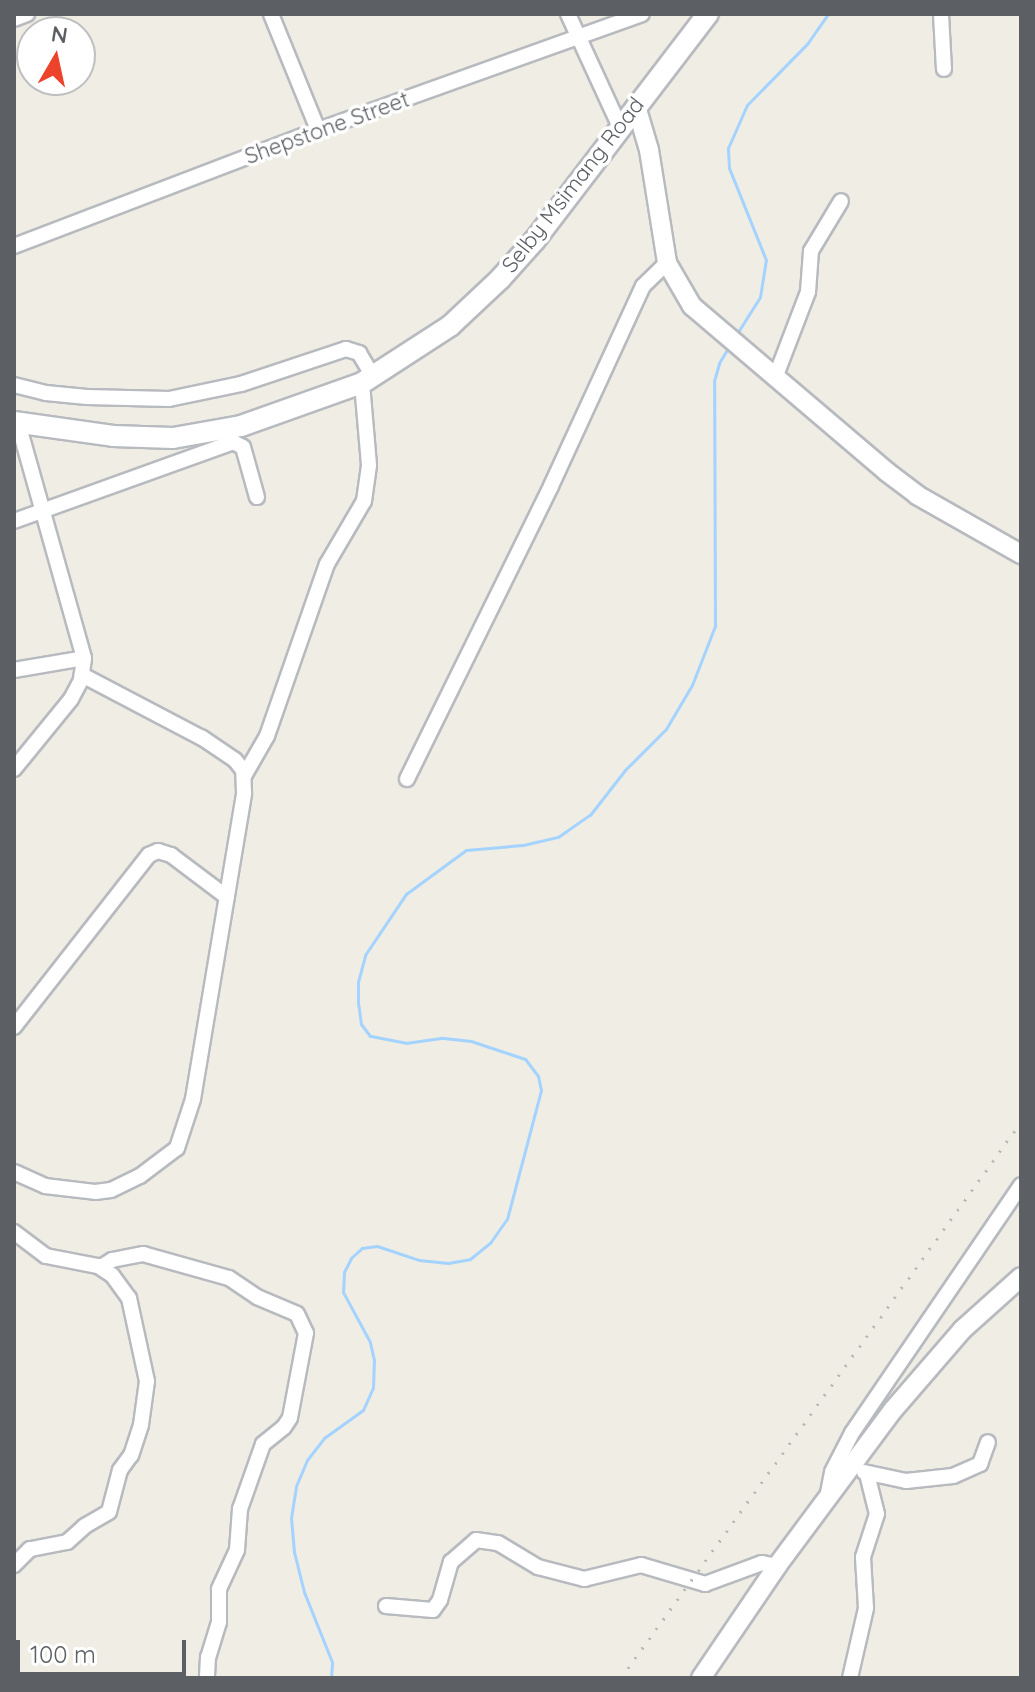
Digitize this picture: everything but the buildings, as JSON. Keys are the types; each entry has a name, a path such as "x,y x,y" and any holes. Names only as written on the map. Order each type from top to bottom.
{"main road":[{"name":"Selby Msimang Road","path":"16,423 113,436 173,438 241,426 368,380 450,326 535,240 708,14"}],"street":[{"path":"14,19 27,14"},
{"path":"271,14 318,130"},
{"path":"568,14 620,127"},
{"name":"Shepstone Street","path":"14,246 318,130 642,14"},
{"path":"941,14 944,69"},
{"path":"636,106 649,150 667,263 679,290 705,320 917,495 1021,554"},
{"path":"770,373 808,292 811,251 841,201"},
{"path":"407,779 551,486 643,286 667,263"},
{"path":"14,385 74,396 169,399 241,384 346,349 359,353 368,380 369,465 364,501 327,564 267,736 244,776 191,1111 177,1148 140,1176 111,1190 95,1192 45,1186 14,1172"},
{"path":"14,769 64,710 82,675 84,658 16,423"},
{"path":"173,438 177,460"},
{"path":"14,521 217,445 239,444 257,497"},
{"path":"14,670 84,658"},
{"path":"82,675 212,743 240,764 244,776"},
{"path":"14,1027 149,855 158,851 171,855 227,897"},
{"path":"826,1502 832,1472 852,1433 1021,1185"},
{"path":"14,1232 46,1256 101,1267 125,1290 139,1335 147,1381 147,1404 141,1425 131,1455 120,1470 109,1512 85,1526 67,1542 30,1549 14,1565"},
{"path":"101,1267 112,1260 143,1254 229,1278 257,1297 297,1314 306,1333 290,1418 263,1444 240,1509 237,1550 219,1589 219,1622 208,1657 207,1678"},
{"path":"701,1678 777,1566 826,1502 860,1469 953,1340 1021,1277"},
{"path":"860,1469 906,1481 953,1476 980,1464 988,1442"},
{"path":"850,1678 866,1608 863,1557 877,1514 860,1469"},
{"path":"386,1606 433,1610 440,1600 451,1562 476,1540 498,1543 538,1567 584,1579 647,1566 705,1584 762,1563 777,1566"}],"waterway":[{"path":"736,335 760,297 766,260 729,168 728,148 747,105 807,44 828,14"},
{"path":"331,1678 332,1662 304,1592 294,1552 291,1518 296,1486 307,1460 324,1438 363,1410 373,1388 374,1360 370,1342 343,1292 344,1272 351,1258 362,1248 377,1246 419,1260 448,1263 470,1259 490,1243 507,1219 541,1090 538,1076 525,1059 471,1041 441,1038 407,1043 370,1036 361,1024 358,1002 358,982 365,955 406,894 466,850 523,845 558,837 590,815 625,770 666,729 692,685 715,626 714,381 719,363 728,348"}],"railway":[{"path":"621,1678 1021,1122"}]}
